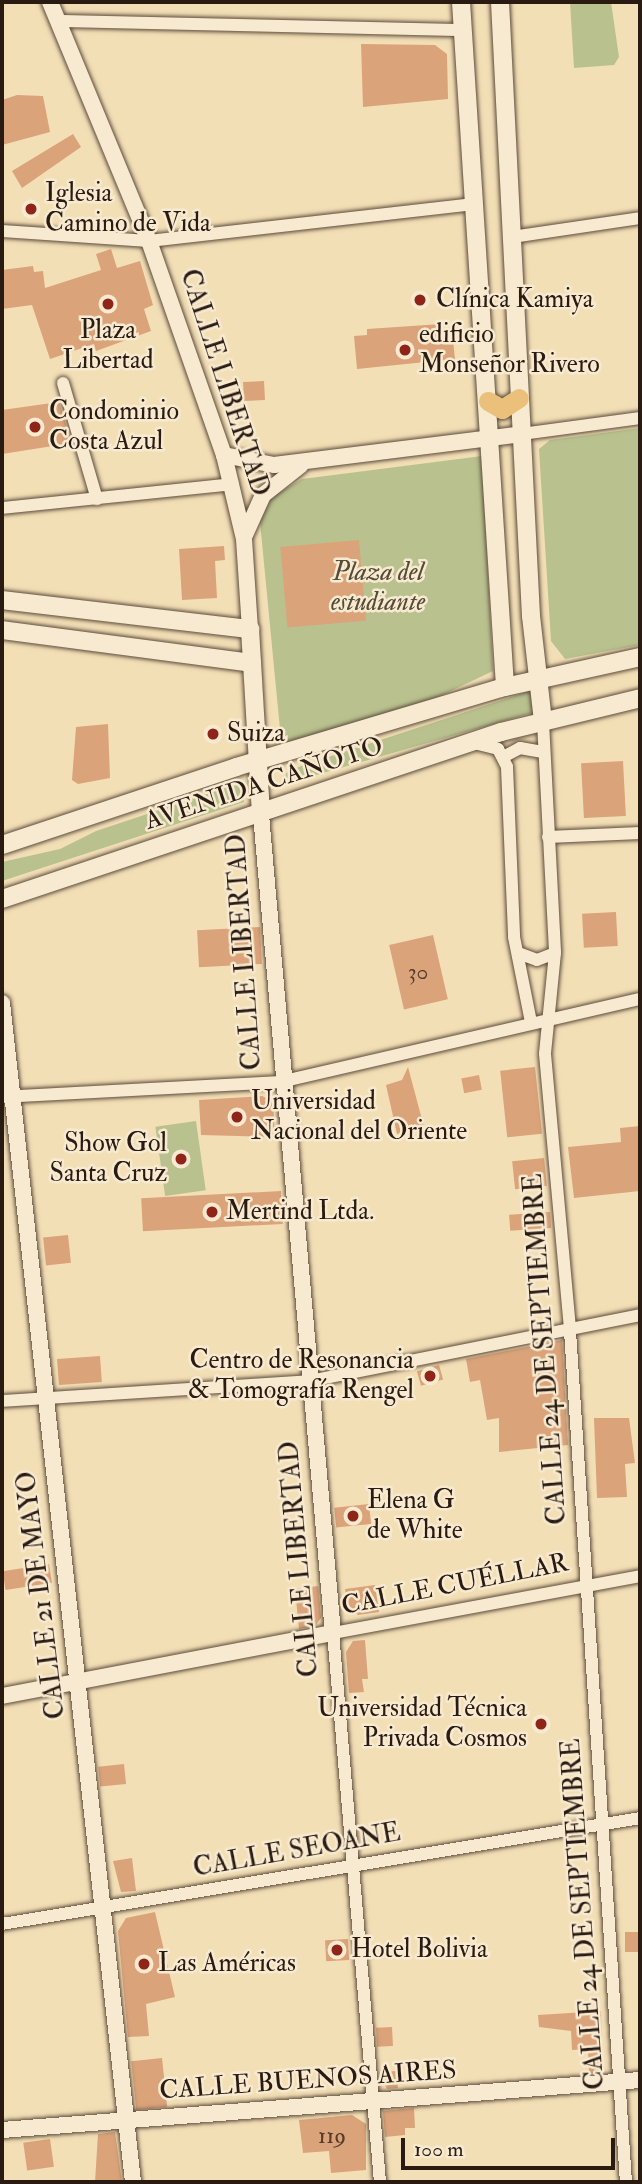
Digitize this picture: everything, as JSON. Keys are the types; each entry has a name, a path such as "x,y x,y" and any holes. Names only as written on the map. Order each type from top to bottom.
{"main road":[{"path":"461,2 505,687"},
{"path":"500,2 519,398 543,722"},
{"path":"488,401 502,409 519,398"},
{"path":"2,600 222,629 250,629"},
{"path":"222,629 227,645 222,656"},
{"name":"CALLE LIBERTAD","path":"250,629 261,815"},
{"path":"2,630 222,656 252,663"},
{"name":"AVENIDA CAÑOTO","path":"2,845 257,761 505,687 640,657"},
{"name":"AVENIDA CAÑOTO","path":"2,899 261,815 470,742 640,698"}],"street":[{"name":"CALLE LIBERTAD","path":"50,2 149,241 224,455 244,539 250,629"},
{"path":"58,20 462,30"},
{"path":"2,230 149,241 472,204"},
{"path":"512,237 640,218"},
{"path":"63,383 97,499"},
{"path":"224,455 257,464 310,461 640,418"},
{"path":"244,539 263,495 284,475 310,461"},
{"path":"2,508 233,484"},
{"name":"CALLE 24 DE SEPTIEMBRE","path":"543,722 555,953 545,1054 570,1331 626,2182"},
{"path":"470,742 485,743 505,756"},
{"path":"505,756 520,748 543,752"},
{"path":"505,756 518,953 531,1022"},
{"name":"CALLE LIBERTAD","path":"261,815 280,1082 333,1633 380,2182"},
{"path":"548,836 640,833"},
{"path":"518,953 537,960 555,953"},
{"path":"7,1096 280,1082 640,999"},
{"name":"CALLE 21 DE MAYO","path":"2,1003 7,1096 104,1908 133,2182"},
{"path":"2,1401 310,1381 640,1315"},
{"name":"CALLE CUÉLLAR","path":"2,1696 640,1576"},
{"name":"CALLE SEOANE","path":"2,1924 352,1863 640,1818"},
{"name":"CALLE BUENOS AIRES","path":"2,2130 640,2080"}],"green space":[{"path":"570,2 611,2 619,57 614,65 574,68"},
{"path":"640,428 640,645 565,659 551,641 539,449 550,440"},
{"name":"Plaza del estudiante","path":"482,456 493,671 432,700 282,750 260,522 272,497 302,479"},
{"path":"536,689 535,712 285,784 286,773 301,766"},
{"path":"243,782 244,802 2,881 2,862 60,849 96,831"},
{"name":"Show Gol Santa Cruz","path":"196,1121 206,1190 165,1196 155,1127"}],"building":[{"path":"361,44 435,45 447,54 448,99 363,107"},
{"path":"17,95 43,96 50,132 2,145 2,100"},
{"path":"73,134 81,147 22,188 12,171"},
{"name":"Plaza Libertad","path":"111,249 117,268 140,261 153,305 144,309 151,331 96,351 94,344 50,359 32,305 2,309 2,270 33,266 34,272 43,271 45,288 101,270 96,254"},
{"name":"edificio Monseñor Rivero","path":"441,324 442,340 453,340 455,359 357,369 354,336 367,335 367,329"},
{"path":"264,381 265,400 244,401 243,382"},
{"name":"Condominio Costa Azul","path":"59,402 72,443 2,454 2,410"},
{"path":"359,540 366,621 287,628 280,547"},
{"path":"224,546 225,560 215,561 217,598 182,600 179,549"},
{"path":"108,724 110,778 78,784 72,780 76,727"},
{"path":"623,761 626,816 584,818 581,763"},
{"path":"616,912 618,946 584,948 582,914"},
{"path":"260,927 262,964 199,967 197,930"},
{"path":"433,935 448,999 404,1009 389,945"},
{"path":"408,1067 424,1127 397,1134 386,1085 402,1080"},
{"path":"535,1067 542,1134 507,1137 500,1071"},
{"path":"479,1075 482,1090 464,1093 461,1078"},
{"name":"Universidad Nacional del Oriente","path":"262,1096 273,1101 275,1137 201,1135 199,1100"},
{"path":"640,1126 640,1191 574,1198 568,1147 621,1142 620,1128"},
{"path":"544,1158 547,1186 515,1189 512,1161"},
{"name":"Mertind Ltda.","path":"281,1191 283,1224 143,1231 141,1198"},
{"path":"550,1212 551,1228 510,1231 509,1215"},
{"path":"68,1235 71,1263 46,1265 43,1238"},
{"path":"562,1340 568,1445 499,1452 499,1418 487,1420 480,1380 470,1382 466,1359"},
{"path":"100,1356 102,1382 59,1385 57,1359"},
{"name":"Centro de Resonancia & Tomografía Rengel","path":"439,1365 443,1379 421,1386 417,1371"},
{"path":"594,1418 629,1418 635,1463 625,1464 627,1497 597,1498"},
{"name":"Elena G de White","path":"369,1504 371,1524 336,1528 334,1508"},
{"path":"49,1564 52,1583 6,1590 3,1571"},
{"path":"375,1585 379,1612 358,1615 348,1607 345,1589"},
{"path":"318,1586 321,1618 315,1626 299,1629 295,1589"},
{"path":"365,1640 368,1679 362,1679 364,1692 349,1693 346,1652 353,1641"},
{"path":"124,1764 126,1784 100,1787 98,1767"},
{"path":"132,1858 136,1891 121,1892 113,1861"},
{"name":"Las Américas","path":"155,1912 175,1997 146,2004 149,2036 128,2037 118,1931 126,1918"},
{"path":"625,1932 640,1932 640,1952 625,1952"},
{"name":"Hotel Bolivia","path":"348,1939 349,1960 326,1961 325,1940"},
{"path":"601,2011 603,2067 599,2073 589,2073 588,2049 572,2050 571,2031 539,2027 538,2015"},
{"path":"392,2027 393,2046 377,2047 376,2028"},
{"path":"162,2058 167,2107 136,2110 131,2061"},
{"path":"396,2071 398,2088 387,2089 379,2072"},
{"path":"414,2108 415,2128 405,2128 405,2135 385,2137 383,2111"},
{"path":"352,2115 366,2124 366,2170 331,2173 329,2151 303,2153 299,2120"},
{"path":"115,2132 122,2182 95,2182 98,2134"},
{"path":"50,2139 54,2167 27,2170 23,2143"}],"place":[{"name":"Iglesia Camino de Vida","path":"31,209"},
{"name":"Clínica Kamiya","path":"420,300"},
{"name":"Plaza Libertad","path":"108,304"},
{"name":"edificio Monseñor Rivero","path":"405,350"},
{"name":"Condominio Costa Azul","path":"35,427"},
{"name":"Suiza","path":"213,734"},
{"name":"Universidad Nacional del Oriente","path":"237,1117"},
{"name":"Show Gol Santa Cruz","path":"181,1159"},
{"name":"Mertind Ltda.","path":"212,1212"},
{"name":"Centro de Resonancia & Tomografía Rengel","path":"430,1376"},
{"name":"Elena G de White","path":"353,1516"},
{"name":"Universidad Técnica Privada Cosmos","path":"541,1724"},
{"name":"Hotel Bolivia","path":"337,1950"},
{"name":"Las Américas","path":"144,1964"}]}
